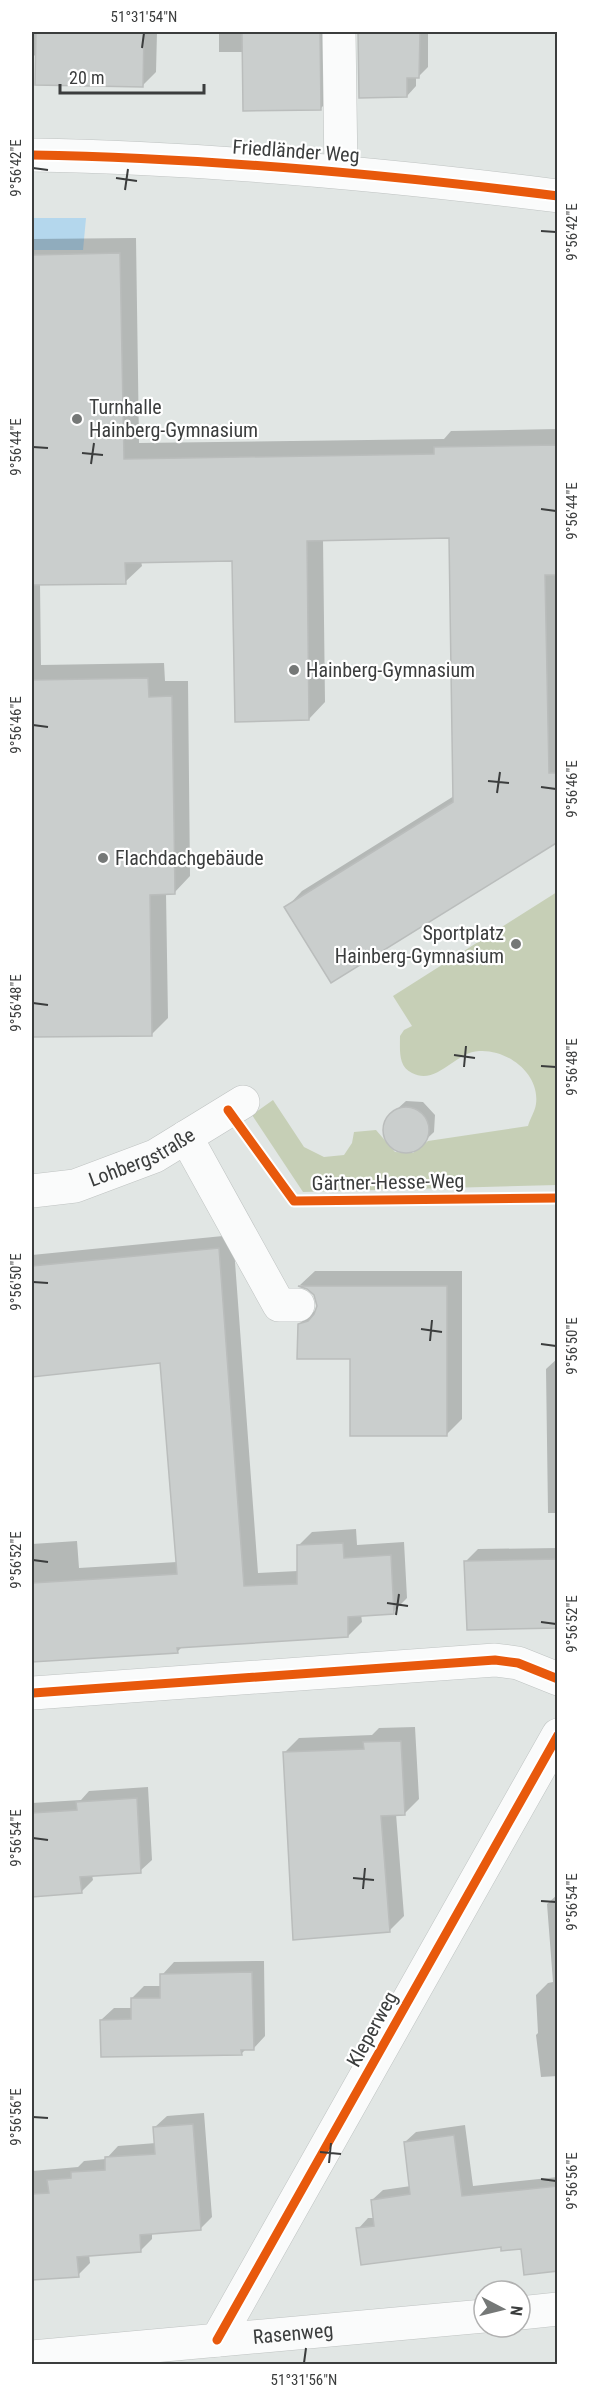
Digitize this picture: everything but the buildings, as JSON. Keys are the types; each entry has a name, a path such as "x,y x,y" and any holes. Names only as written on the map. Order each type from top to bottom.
{"street":[{"path":"339,32 341,172"},
{"name":"Friedländer Weg","path":"32,156 105,157 341,172 558,196"},
{"name":"Lohbergstraße","path":"32,1191 75,1186 155,1156 243,1102"},
{"path":"186,1137 279,1305 298,1305"},
{"path":"33,1693 495,1660 518,1663 558,1679"},
{"name":"Kleperweg","path":"217,2340 558,1735"},
{"path":"532,2312 558,2309"},
{"name":"Rasenweg","path":"32,2357 472,2317"}],"green space":[{"path":"557,892 557,1185 303,1192 252,1115 273,1100 304,1147 324,1157 344,1155 352,1143 354,1132 376,1130 395,1152 413,1153 428,1141 528,1126 536,1104 533,1082 520,1065 500,1054 490,1051 470,1053 430,1075 421,1076 407,1070 401,1058 400,1036 404,1030 412,1026 393,996"}],"water":[{"path":"32,218 86,218 83,250 32,250"}],"cycle path":[{"path":"32,155 295,168 558,196"},
{"name":"Gärtner-Hesse-Weg","path":"228,1110 294,1201 558,1198"},
{"path":"33,1693 495,1660 518,1663 558,1679"},
{"path":"217,2340 558,1735"}],"place":[{"name":"Turnhalle Hainberg-Gymnasium","path":"77,419"},
{"name":"Hainberg-Gymnasium","path":"294,670"},
{"name":"Flachdachgebäude","path":"103,858"},
{"name":"Sportplatz Hainberg-Gymnasium","path":"516,944"}]}
